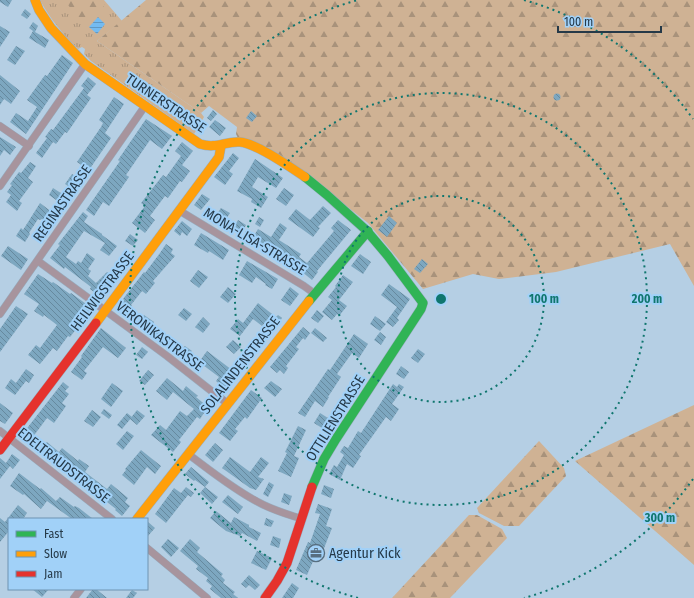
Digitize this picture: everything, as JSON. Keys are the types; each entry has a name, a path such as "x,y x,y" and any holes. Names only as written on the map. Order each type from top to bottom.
{"street":[{"name":"TURNERSTRASSE","path":"34,0 51,28 85,64 200,144 211,147 239,142 263,151 319,188 368,231 423,303"},
{"path":"0,186 85,64"},
{"name":"REGINASTRASSE","path":"0,314 145,106"},
{"path":"0,126 29,146"},
{"name":"HEILWIGSTRASSE","path":"0,450 220,157 221,146"},
{"name":"MONA-LISA-STRASSE","path":"180,211 298,282 315,294"},
{"name":"SOLALINDENSTRASSE","path":"138,518 315,294 368,231"},
{"name":"VERONIKASTRASSE","path":"38,261 167,356 228,404"},
{"name":"OTTILIENSTRASSE","path":"265,598 287,563 314,481 324,459 421,310 423,303"},
{"name":"EDELTRAUDSTRASSE","path":"0,431 111,518"},
{"path":"188,454 237,490 258,502 277,511 302,519"},
{"path":"148,549 207,598"},
{"path":"74,598 80,590"}],"green space":[{"path":"40,0 104,0 122,21 97,41 201,113 204,117 194,134 91,61 84,54 85,49 82,47 78,49 62,32 52,20"},
{"path":"64,0 101,0 105,5 84,25"},
{"path":"146,0 694,0 694,286 670,244 556,272 499,279 473,274 423,289 368,223 303,172 239,140 236,134 237,127 209,106 201,113 97,41"},
{"path":"694,405 694,565 575,461"},
{"path":"539,441 564,468 566,476 519,526 504,526 479,513 477,508"},
{"path":"469,515 477,515 502,529 507,538 450,598 392,598"}],"water":[{"path":"98,17 105,24 97,34 89,27"}],"building":[{"path":"0,0 12,0 8,7 0,2"},
{"path":"25,9 31,14 27,19 21,15"},
{"path":"33,22 38,26 35,32 49,40 45,48 29,38 33,31 29,28"},
{"path":"0,26 10,32 0,47"},
{"path":"16,46 25,51 15,65 7,60"},
{"path":"62,55 73,63 26,134 10,122 16,113 28,121 37,107 27,100"},
{"path":"0,75 20,91 11,104 4,99 0,105"},
{"path":"88,77 96,84 87,95 91,98 67,133 65,132 56,144 53,142 42,158 36,153 47,138 45,137 51,129 53,130 84,88 81,86"},
{"path":"557,93 560,94 560,100 557,101 554,100 553,97 554,94"},
{"path":"114,97 124,104 105,133 111,138 89,170 77,162 101,127 103,123 99,120"},
{"path":"213,110 217,114 211,121 207,118"},
{"path":"251,111 257,116 252,122 246,118"},
{"path":"146,119 172,136 162,149 150,140 126,175 129,177 109,206 103,202 94,216 86,210 120,161 118,160"},
{"path":"215,120 226,128 220,136 209,127"},
{"path":"0,137 16,147 10,155 4,150 0,156"},
{"path":"182,142 193,151 182,165 190,171 182,182 180,181 168,198 165,196 150,216 155,220 145,233 132,223 145,206 141,203 163,175 166,177 181,156 175,151"},
{"path":"233,153 239,158 229,171 233,174 225,185 214,177"},
{"path":"255,159 283,178 276,188 258,177 252,187 268,197 261,208 251,202 252,199 237,191"},
{"path":"30,162 36,166 28,178 33,182 19,201 22,203 17,211 6,202 11,195 7,192 12,185 10,184 19,172 21,173"},
{"path":"72,174 81,180 74,190 65,184"},
{"path":"53,188 64,195 59,202 49,195"},
{"path":"284,188 294,195 286,206 276,199"},
{"path":"202,194 210,199 201,210 194,205"},
{"path":"40,203 57,216 50,225 42,219 38,219 25,242 16,236 21,228 23,230"},
{"path":"323,206 331,213 318,227 320,228 313,237 288,219 296,209 310,220"},
{"path":"56,208 61,211 58,216 53,213"},
{"path":"221,208 230,213 223,224 214,218"},
{"path":"83,212 88,216 84,222 117,246 109,256 100,250 105,243 84,231 66,257 76,264 78,261 81,263 87,253 95,259 88,269 91,271 88,276 96,283 107,272 114,277 99,296 90,289 91,287 65,267 64,269 50,258 60,245 58,244"},
{"path":"389,216 397,223 387,237 378,230"},
{"path":"259,217 264,220 260,227 255,224"},
{"path":"238,220 246,225 241,235 232,230"},
{"path":"338,220 351,230 317,271 318,272 312,280 296,267 251,241 258,229 271,237 280,223 287,228 279,240 301,254 299,257 307,263 334,231 331,228"},
{"path":"182,221 192,229 187,236 182,232 180,236 174,231"},
{"path":"201,233 229,250 223,260 209,251 208,253 194,245"},
{"path":"130,234 138,240 133,246 125,241"},
{"path":"166,244 173,249 171,253 175,256 153,281 155,283 146,294 142,291 131,305 132,306 126,315 118,309 124,300 123,299 144,272 145,273"},
{"path":"8,246 28,259 21,270 1,256"},
{"path":"360,254 371,262 363,274 351,266"},
{"path":"422,259 428,264 420,273 414,269"},
{"path":"247,261 278,279 272,289 256,277 252,283 239,275"},
{"path":"198,270 208,277 199,288 190,281"},
{"path":"38,274 70,294 71,293 93,309 70,337 68,336 57,351 53,348 40,364 28,355 36,345 40,348 57,325 44,315 43,317 34,311 39,304 24,294"},
{"path":"343,275 353,282 339,300 347,306 339,316 337,314 332,320 322,312 332,300 328,297"},
{"path":"389,284 410,299 397,318 399,320 393,327 386,322 397,307 381,295"},
{"path":"228,287 236,294 228,303 220,297"},
{"path":"290,287 299,294 290,306 281,300"},
{"path":"258,303 272,314 262,326 253,319 240,336 230,329 238,319 243,323"},
{"path":"16,306 28,314 0,352 0,329"},
{"path":"184,308 192,314 186,321 178,315"},
{"path":"317,310 324,316 318,323 311,318"},
{"path":"144,315 154,322 153,324 166,334 161,341 137,323"},
{"path":"278,315 282,318 279,323 274,319"},
{"path":"375,316 386,324 380,331 370,324"},
{"path":"203,317 210,324 203,333 195,327"},
{"path":"303,327 310,333 305,340 303,338 296,347 299,349 286,366 288,368 284,374 280,370 277,373 270,367"},
{"path":"101,328 126,348 118,358 103,347 84,371 87,373 82,380 71,372"},
{"path":"315,328 327,338 323,342 311,333"},
{"path":"380,332 386,337 381,345 374,340"},
{"path":"354,334 368,344 359,358 352,353 337,374 341,377 323,407 315,401 305,417 298,413 328,369 330,370"},
{"path":"233,340 241,347 234,354 226,347"},
{"path":"185,346 192,351 185,359 178,354"},
{"path":"142,347 148,352 142,359 136,355"},
{"path":"418,349 425,354 418,363 411,358"},
{"path":"207,351 236,373 224,388 216,381 219,377 199,362"},
{"path":"401,366 409,372 404,379 396,374"},
{"path":"26,369 34,375 29,383 26,381 15,395 5,388 11,379 16,383"},
{"path":"148,370 154,375 145,385 139,381"},
{"path":"167,378 183,391 186,386 208,407 200,419 197,417 179,440 181,442 173,452 151,435 160,425 166,430 180,411 187,416 194,409 173,392 167,400 156,391"},
{"path":"271,381 282,389 275,397 264,388"},
{"path":"63,382 69,387 65,391 69,394 62,403 66,406 54,423 47,418 29,442 21,436"},
{"path":"112,383 123,391 111,407 101,399"},
{"path":"393,384 397,387 399,384 404,387 392,404 399,409 391,421 386,417 359,455 361,456 353,468 347,464 340,480 329,474 334,465 337,467 344,455 340,452 344,446 348,448 358,431 361,433"},
{"path":"251,390 262,398 247,419 245,417 235,429 238,431 230,441 219,433"},
{"path":"0,403 13,413 5,424 0,421"},
{"path":"104,409 112,415 109,419 101,413"},
{"path":"92,410 101,417 93,427 84,421"},
{"path":"137,410 145,416 137,425 130,419"},
{"path":"127,413 132,417 122,429 117,425"},
{"path":"320,413 328,418 322,428 314,423"},
{"path":"298,426 306,430 294,456 299,458 291,477 278,471 287,453 285,452"},
{"path":"127,431 134,436 123,450 116,444"},
{"path":"47,442 59,452 62,448 78,461 79,459 89,466 85,472 107,489 111,484 128,498 125,502 130,506 122,516 115,510 116,509 86,486 87,485 41,450"},
{"path":"215,443 223,450 213,462 205,455"},
{"path":"141,450 161,466 155,474 147,467 134,485 122,475 126,470 125,469"},
{"path":"12,454 20,460 13,469 10,466 0,479 0,458 6,463"},
{"path":"230,457 250,472 261,457 269,463 258,477 264,479 256,490 250,488 222,468"},
{"path":"191,467 209,482 205,487 185,474"},
{"path":"19,473 40,489 41,488 56,501 60,497 74,507 79,508 92,518 71,518 47,501 41,509 24,494 23,495 10,486"},
{"path":"269,482 274,485 268,497 263,494"},
{"path":"324,485 334,489 331,498 321,494"},
{"path":"186,487 194,493 191,497 188,495 166,523 155,514 174,488 181,493"},
{"path":"205,487 218,497 212,504 200,493"},
{"path":"284,493 292,496 289,505 281,502"},
{"path":"228,495 243,507 238,514 222,502"},
{"path":"318,504 332,509 326,526 332,528 319,561 314,559 307,575 296,570 308,542 310,543 320,514 315,513"},
{"path":"18,505 27,513 24,518 8,518"},
{"path":"216,511 231,523 234,517 261,533 257,541 242,533 240,536 226,531 210,518"},
{"path":"0,518 5,522 8,518 8,532 0,542"},
{"path":"266,518 274,521 271,527 264,525"},
{"path":"148,522 155,528 148,536"},
{"path":"273,536 281,539 279,548 270,545"},
{"path":"168,539 179,548 171,557 161,547"},
{"path":"190,539 200,548 197,552 223,574 221,576 225,580 223,583 235,592 233,594 238,598 221,598 210,589 212,586 206,581 208,578 196,569 198,566 180,551"},
{"path":"257,551 272,558 266,570 251,563"},
{"path":"249,575 260,585 255,590 249,585 246,588 241,584"},
{"path":"292,583 299,588 293,598 282,598"},
{"path":"33,590 48,590 42,597"},
{"path":"92,590 97,590 107,598 86,598"},
{"path":"132,590 137,593 133,598 126,598"}],"traffic: fast":[{"path":"305,177 366,230 388,256 423,303 421,309 336,439 324,459 312,487"},
{"path":"309,301 368,231"}],"traffic: slow":[{"path":"35,0 39,10 51,28 85,64 200,144 211,146 235,142 247,144 274,156 305,177"},
{"path":"96,323 219,157 221,146"},
{"path":"138,518 309,301"}],"traffic: jam":[{"path":"0,450 96,323"},
{"path":"265,598 287,563 312,487"}],"place":[{"name":"Agentur Kick","path":"316,553"}]}
